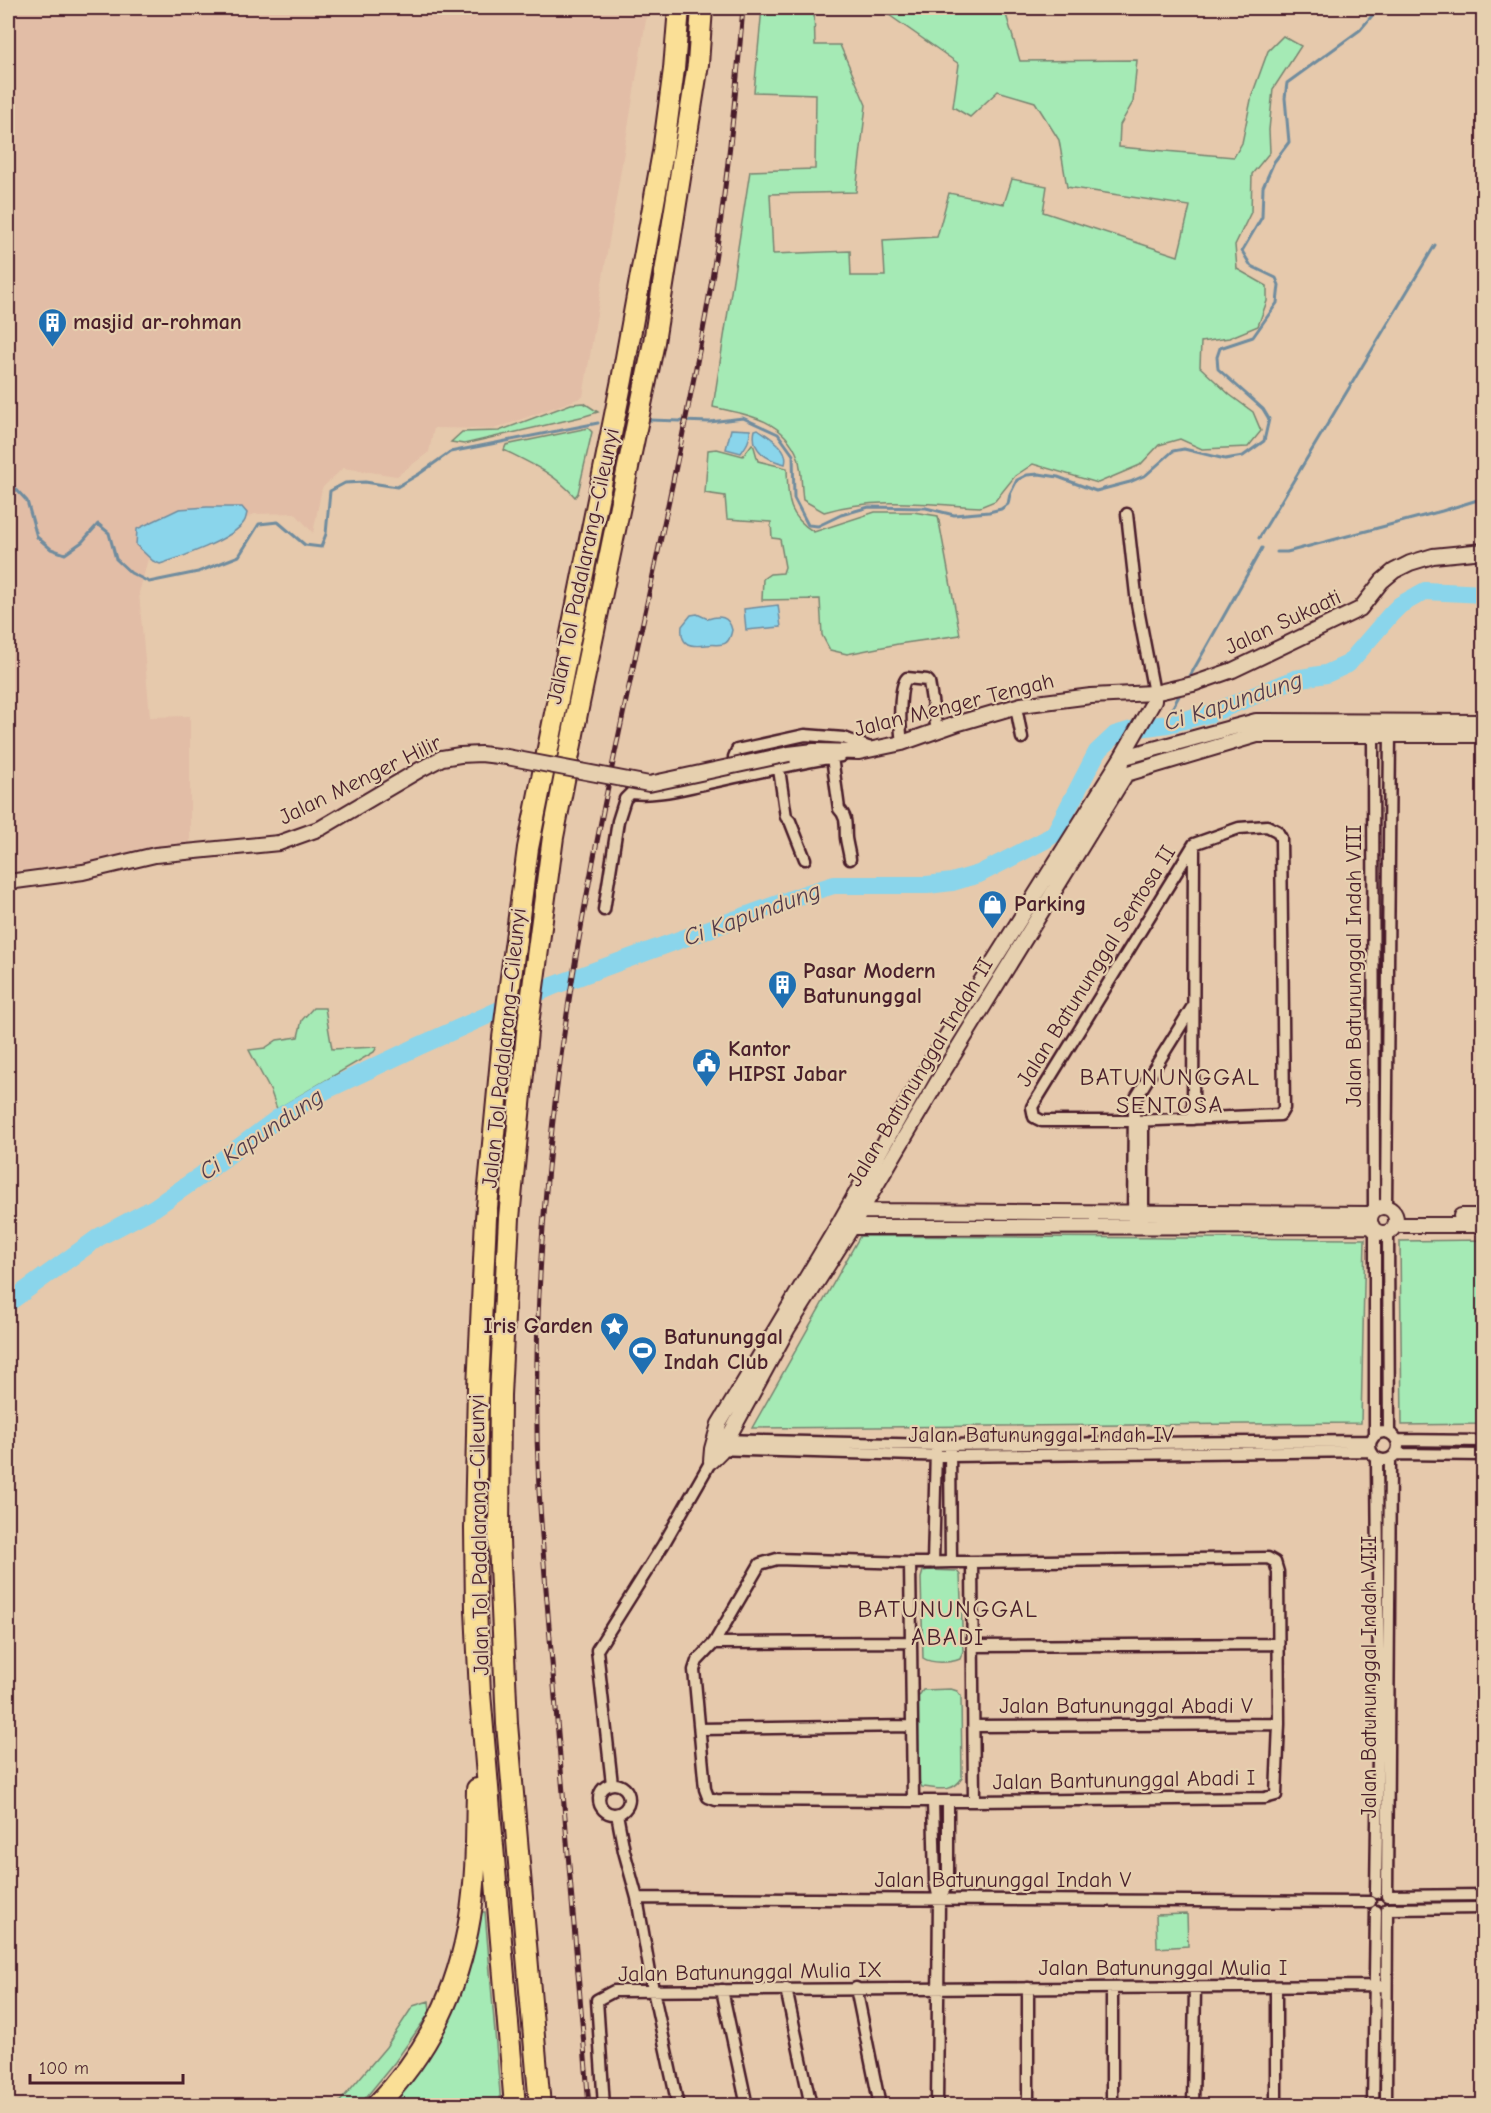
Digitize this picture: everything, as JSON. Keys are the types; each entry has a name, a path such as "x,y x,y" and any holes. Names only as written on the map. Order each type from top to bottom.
{"highway":[{"name":"Jalan Tol Padalarang–Cileunyi","path":"515,2106 480,1693 475,1528 478,1387 486,1218 503,1038 528,848 622,380 663,152 679,8"},
{"name":"Jalan Tol Padalarang–Cileunyi","path":"540,2106 507,1724 499,1541 503,1307 509,1218 527,1032 555,825 654,342 698,64 702,8"},
{"path":"376,2106 418,2056 443,2013 458,1970 470,1916 476,1851 480,1693"},
{"path":"532,2010 543,2049 552,2106"}],"street":[{"path":"1127,514 1137,604 1154,697"},
{"name":"Jalan Sukaati","path":"1154,697 1233,670 1336,622 1360,609 1382,581 1394,571 1410,563 1433,556 1484,551"},
{"path":"902,743 899,723 902,684 907,678 929,682 937,731"},
{"name":"Jalan Menger Tengah","path":"623,781 650,784 666,782 789,754 814,751 866,751 902,743 1016,706 1090,696 1154,697"},
{"name":"Jalan Batununggal Indah II","path":"717,1448 788,1328 931,1060 1121,759 1154,697"},
{"path":"1016,706 1022,738"},
{"path":"1373,729 1256,721 1121,759 1126,774 1257,735 1373,729 1484,735"},
{"path":"1390,729 1484,722"},
{"name":"Jalan Batununggal Indah VIII","path":"1373,729 1382,1220 1393,1436"},
{"name":"Jalan Batununggal Indah VIII","path":"1384,1685 1373,1446 1382,1220 1390,729"},
{"path":"735,778 736,750 805,735 844,738 866,751"},
{"path":"604,910 618,821 624,799 631,793 655,794 779,769 811,760 866,751"},
{"name":"Jalan Menger Hilir","path":"8,882 83,872 155,855 279,843 321,828 442,758 460,755 481,754 507,757 623,781"},
{"path":"832,758 839,809 844,814 848,828 846,836 850,859"},
{"path":"779,769 786,817 790,821 805,859"},
{"name":"Jalan Batununggal Indah II","path":"861,1210 1126,774"},
{"path":"1138,1121 1271,1117 1280,1115 1284,1108 1281,838 1277,831 1267,826 1239,828 1194,844 1193,1119"},
{"name":"Jalan Batununggal Sentosa II","path":"1138,1121 1042,1121 1034,1116 1032,1107 1194,844"},
{"path":"1138,1219 1138,1121 1134,1101 1193,1006"},
{"path":"846,1219 861,1210 1138,1219"},
{"path":"1382,1220 1484,1215"},
{"path":"846,1219 1382,1220 1484,1225"},
{"path":"1484,1441 1393,1436 1382,1432 1373,1446 1384,1460 1393,1456 1484,1455"},
{"path":"1393,1436 1398,1447 1393,1456"},
{"name":"Jalan Batununggal Indah IV","path":"717,1448 950,1450 1373,1446"},
{"path":"612,1784 597,1650 663,1545 717,1448"},
{"path":"933,1563 936,1450"},
{"path":"950,1450 951,1563"},
{"name":"Jalan Batununggal Indah VIII","path":"1374,2106 1373,1986 1379,1902 1384,1685 1393,1456"},
{"name":"Jalan Bantununggal Abadi I","path":"972,1562 1268,1558 1275,1562 1278,1572 1279,1724 1276,1795 1265,1798 974,1801"},
{"path":"777,1559 951,1563 972,1562 974,1801 716,1800 708,1797 705,1789 694,1670 697,1661 714,1643 760,1564 777,1559"},
{"path":"910,1563 913,1801"},
{"path":"714,1643 911,1642"},
{"path":"973,1646 1278,1644"},
{"name":"Jalan Batununggal Abadi V","path":"974,1726 1279,1724"},
{"path":"700,1729 912,1726"},
{"path":"612,1784 621,1786 628,1792 629,1797 625,1810 616,1814 604,1810 599,1801 601,1792 612,1784"},
{"path":"939,1899 948,1883 948,1801"},
{"path":"933,1802 935,1882 939,1899 937,2106"},
{"path":"616,1814 637,1898 653,1990 678,2106"},
{"name":"Jalan Batununggal Indah V","path":"1379,1902 1484,1895"},
{"name":"Jalan Batununggal Indah V","path":"637,1898 1379,1902 1484,1908"},
{"name":"Jalan Batununggal Indah VIII","path":"1379,1902 1386,1986 1386,2106"},
{"name":"Jalan Batununggal Mulia I","path":"939,1988 1386,1986"},
{"path":"856,1988 880,2106"},
{"name":"Jalan Batununggal Mulia IX","path":"604,2106 597,2000 614,1991 939,1988"},
{"path":"1028,1988 1028,2106"},
{"path":"1112,1988 1112,2106"},
{"path":"1193,2106 1195,1988"},
{"path":"1276,1988 1276,2106"},
{"path":"786,1989 812,2106"},
{"path":"722,1990 747,2106"}],"shaded area":[{"path":"8,8 648,8 583,397 494,429 434,428 429,452 397,476 343,468 322,488 313,533 295,513 254,514 205,542 148,559 139,593 150,717 190,716 190,849 8,872"}],"green space":[{"path":"762,8 814,8 815,45 840,45 866,105 856,192 770,194 773,254 850,251 851,276 885,276 883,240 937,237 949,193 1004,204 1012,179 1047,186 1043,212 1178,256 1190,206 1067,187 1059,140 1035,102 998,91 970,117 953,107 959,64 879,8 998,8 1005,11 1020,61 1137,60 1133,102 1120,125 1119,147 1234,157 1242,143 1252,95 1268,51 1283,36 1301,46 1273,89 1269,130 1270,152 1252,174 1251,212 1235,245 1237,269 1267,286 1267,301 1258,326 1229,338 1201,342 1200,367 1230,395 1253,412 1261,431 1248,447 1202,449 1180,439 1159,445 1140,465 1098,483 1033,464 1015,476 995,501 980,507 881,503 843,507 824,512 803,500 798,457 784,435 774,427 751,416 713,407 750,171 815,169 816,94 754,92"},
{"path":"584,403 598,412 464,444 451,442 462,432 499,431 571,404"},
{"path":"588,428 592,432 578,493 575,497 551,476 504,450 506,445"},
{"path":"752,444 758,461 787,468 789,497 793,512 805,526 814,532 875,512 913,512 938,516 960,635 847,654 830,650 822,635 820,599 762,600 763,579 770,574 783,573 785,567 780,539 772,538 771,522 727,519 725,496 705,493 708,450 717,449 743,456"},
{"path":"313,1008 325,1008 332,1049 377,1047 374,1052 277,1109 271,1092 249,1050 265,1048 277,1040 298,1037 302,1020"},
{"path":"860,1236 1365,1239 1361,1423 752,1428"},
{"path":"1483,1240 1483,1424 1402,1425 1400,1241"},
{"path":"923,1571 957,1571 960,1575 963,1651 960,1659 936,1662 923,1658 921,1578"},
{"path":"951,1689 957,1691 961,1696 962,1778 949,1788 922,1787 917,1777 918,1697 923,1690"},
{"path":"482,1912 485,1912 501,2105 384,2106 465,1977"},
{"path":"1187,1914 1188,1946 1157,1948 1156,1915"},
{"path":"429,2001 430,2012 395,2062 363,2101 359,2105 337,2105 386,2047 413,2006"}],"water":[{"path":"731,429 750,430 749,439 741,453 726,449"},
{"path":"758,429 782,448 786,458 785,464 772,460 758,449 754,437 755,430"},
{"path":"242,507 247,513 246,519 229,535 160,564 153,561 136,545 137,529 179,509"},
{"path":"778,605 781,627 746,630 744,609"},
{"path":"697,614 708,619 720,617 729,622 732,630 726,643 695,646 684,641 682,626 691,615"}],"waterway":[{"path":"650,420 710,422 743,418 778,434 793,455 794,498 808,525 818,526 841,515 869,507 926,508 954,515 989,512 1001,509 1008,504 1017,480 1027,475 1058,477 1096,491 1146,475 1173,451 1184,449 1225,459 1243,456 1264,441 1269,419 1263,409 1218,369 1217,357 1220,348 1253,337 1277,303 1279,285 1276,278 1251,266 1242,251 1262,217 1263,187 1274,162 1289,142 1285,98 1287,83 1360,30 1376,11 1387,8"},
{"path":"1259,538 1435,245"},
{"path":"8,488 14,487 27,501 37,537 51,549 65,554 82,542 98,524 109,533 116,559 131,573 149,582 198,572 239,556 259,524 278,522 305,545 321,547 326,534 330,491 345,483 365,482 397,487 450,452 598,423"},
{"path":"1277,552 1287,552 1484,498"},
{"path":"1190,676 1262,548"},
{"name":"Ci Kapundung","path":"8,1303 99,1237 154,1208 281,1116 328,1089 553,986 808,893 834,885 927,885 952,882 979,874 1055,833 1097,752 1115,735 1212,713 1295,679 1326,674 1348,664 1400,605 1425,591 1484,594"},
{"path":"1163,725 1179,696"}],"railway":[{"path":"589,2106 539,1490 537,1355 544,1219 565,1025 582,921 708,303 729,156 743,8"}],"place":[{"name":"masjid ar-rohman","path":"52,348"},
{"name":"Parking","path":"993,930"},
{"name":"Pasar Modern Batununggal","path":"782,1010"},
{"name":"Kantor HIPSI Jabar","path":"707,1088"},
{"name":"Iris Garden","path":"614,1352"},
{"name":"Batununggal Indah Club","path":"643,1376"}],"district":[{"name":"BATUNUNGGAL SENTOSA","path":"1170,1091"},
{"name":"BATUNUNGGAL ABADI","path":"948,1623"}]}
